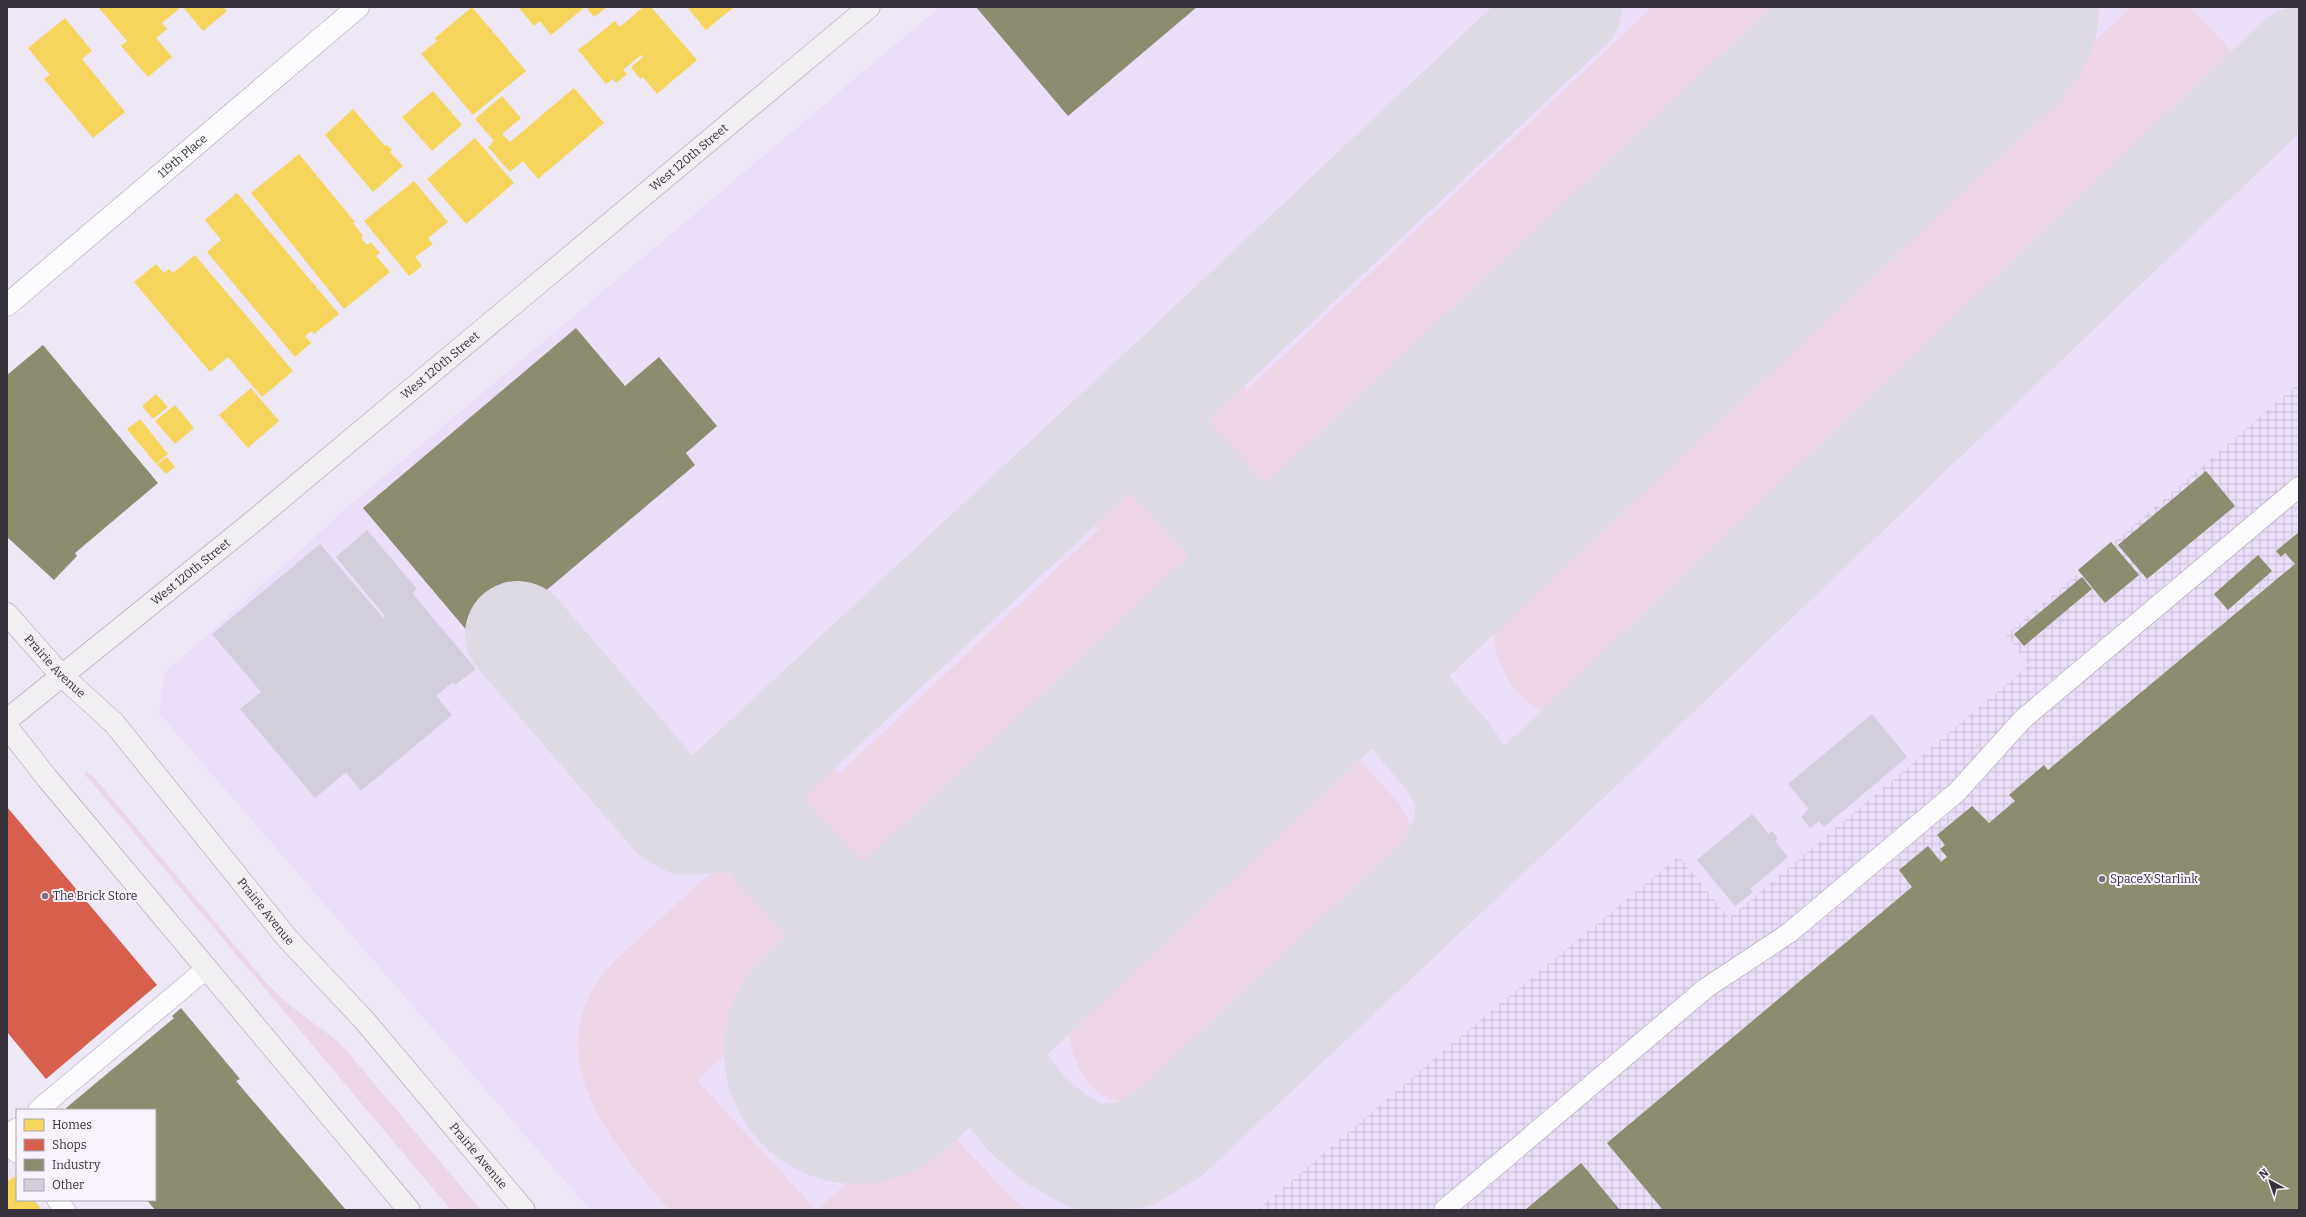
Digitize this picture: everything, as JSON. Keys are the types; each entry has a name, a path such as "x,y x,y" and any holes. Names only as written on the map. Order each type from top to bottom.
{"main road":[{"name":"West 120th Street","path":"7,720 255,520 869,7"},
{"name":"Prairie Avenue","path":"7,614 61,675 114,723 287,938 364,1020 524,1210"},
{"path":"7,727 47,778 409,1210"}],"street":[{"name":"119th Place","path":"7,305 358,7"}],"lane":[{"path":"1444,1210 1706,988 1789,933 1951,797 2024,720 2299,488"},
{"path":"39,1109 206,969"},
{"path":"7,1136 16,1129"},
{"path":"7,1142 16,1152"},
{"path":"58,1201 65,1210"}],"shaded area":[{"path":"940,7 2299,7 2299,383 2007,635 2029,665 1729,918 1679,856 1456,1040 1256,1210 590,1210 159,713 165,673 349,506"},
{"path":"1652,7 1802,7 1301,480 1318,500 1298,511 1282,510 1268,504 1251,489 1213,448 1209,438 1209,419 1212,410 1223,393 1238,380 1247,390"},
{"path":"2131,7 2190,7 2230,51 2235,65 2232,75 2225,84 1564,707 1552,712 1540,710 1528,703 1508,679 1496,652 1494,640 1496,626 1505,605 1516,587"},
{"name":"SpaceX Starlink","path":"2299,383 2299,1210 1257,1210 1456,1040 1679,856 1729,918 2029,665 2006,635"},
{"path":"1125,491 1138,491 1160,500 1209,553 1213,574 1210,587 1204,600 1199,606 1185,591 895,862 911,881 899,893 890,895 867,892 853,885 808,837 799,815 799,803 803,789 827,764 839,774 1099,529 1088,518 1112,496"},
{"path":"1331,746 1351,751 1399,803 1410,824 1411,837 1403,857 1152,1096 1137,1101 1122,1102 1107,1097 1094,1089 1084,1077 1077,1063 1069,1031 1068,1015 1070,1001 1074,986 1084,966 1098,948 1116,968 1316,776 1302,760 1315,750"},
{"path":"86,772 93,776 268,985 292,1007 340,1043 481,1210 451,1210 84,774"},
{"path":"728,868 747,869 757,874 797,916 806,929 812,942 815,954 812,969 802,983 697,1080 816,1210 669,1210 627,1158 607,1130 592,1101 581,1071 578,1041 584,1009 601,977 618,958 699,883 708,876"},
{"path":"928,1109 1008,1194 1026,1210 817,1210"}],"building: Homes":[{"path":"98,7 176,7 179,9 162,23 167,29 156,38 172,57 148,77 121,46 127,41"},
{"path":"183,7 223,7 227,11 203,31"},
{"path":"472,7 526,71 473,115 421,54 437,41 435,38"},
{"path":"518,7 585,7 551,35 540,21 534,26"},
{"path":"586,7 607,7 594,17"},
{"path":"643,7 651,7 697,60 657,94 643,77 640,79 631,67 643,57 641,55 623,70 627,74 616,83 613,79 606,84 578,50 615,21 620,27"},
{"path":"687,7 734,7 706,30"},
{"path":"65,18 92,51 82,59 125,112 93,138 44,79 50,75 28,48"},
{"path":"574,88 604,123 538,179 523,161 510,172 488,147 494,141 475,119 502,96 521,118 502,134 510,142"},
{"path":"433,91 462,125 432,151 402,117"},
{"path":"353,109 385,146 387,145 392,150 390,152 403,166 373,192 325,135"},
{"path":"475,138 514,183 466,224 427,179"},
{"path":"299,154 355,222 353,223 363,236 361,238 367,245 371,242 380,253 376,256 390,272 344,309 251,193"},
{"path":"414,181 448,222 428,238 433,244 415,257 422,266 409,276 364,221"},
{"path":"237,193 339,314 314,334 312,331 305,336 311,343 295,357 207,252 221,240 205,220"},
{"path":"195,255 293,371 262,397 228,357 210,372 134,282 156,264 164,273 169,269 173,273"},
{"path":"251,388 279,421 248,448 219,415"},
{"path":"156,394 168,407 153,419 142,406"},
{"path":"175,405 194,428 175,444 155,421"},
{"path":"140,419 168,454 156,464 127,429"},
{"path":"167,457 175,467 166,474 157,464"},
{"path":"14,1176 16,1179 16,1201 35,1201 42,1210 7,1210 7,1182"}],"building: Shops":[{"name":"The Brick Store","path":"7,807 157,985 46,1079 7,1032"}],"building: Industry":[{"path":"976,7 1197,7 1068,116"},
{"path":"576,328 625,386 659,357 717,426 686,453 695,465 480,646 363,508"},
{"path":"43,345 158,483 75,553 77,556 54,580 7,537 7,375"},
{"path":"2206,471 2235,506 2147,579 2118,545"},
{"name":"SpaceX Starlink","path":"2299,532 2299,1210 1663,1210 1607,1143 1912,887 1899,870 1928,846 1941,862 1947,857 1940,849 1945,845 1937,835 1972,806 1989,823 2015,801 2009,795 2044,765 2048,770 2295,564 2285,553 2281,557 2276,551"},
{"path":"2111,542 2139,575 2105,603 2078,570"},
{"path":"2258,555 2272,571 2228,610 2214,594"},
{"path":"2082,577 2092,589 2024,646 2014,634"},
{"path":"181,1008 240,1079 236,1081 346,1210 155,1210 148,1201 156,1201 156,1109 66,1108 174,1018 172,1016"},
{"path":"1581,1163 1620,1210 1525,1210"}],"building: Other":[{"path":"367,530 417,589 412,593 476,669 455,685 453,682 436,696 452,715 361,791 346,772 315,798 240,709 261,692 212,634 320,544 383,618 385,616 336,557"},
{"path":"1872,714 1907,757 1824,827 1819,821 1810,828 1801,817 1809,809 1788,784"},
{"path":"1752,814 1769,834 1772,831 1778,839 1775,841 1788,857 1750,889 1753,892 1735,906 1697,860"}],"taxiway":[{"path":"674,815 698,816 716,806 1179,375 1569,7"},
{"path":"779,748 763,768 754,785 752,794 753,804 761,829 848,926 873,943 896,952 917,954 936,950 956,942 1018,900 990,945 978,981 976,1025 990,1068 1025,1112 1056,1139 1088,1157 1134,1155 1170,1133 1576,751 2299,60"},
{"path":"1179,375 1165,393 1156,409 1154,427 1161,449 1258,552 1284,568 1323,574 1363,562 1404,536 1392,564 1383,592 1378,622 1380,653 1394,687 1402,701 1451,761 1460,774 1466,789 1468,805 1466,829 1462,842 1448,871"},
{"path":"518,634 674,815 687,822 728,819 746,820"}],"runway":[{"path":"857,1051 1966,7"}],"place":[{"name":"SpaceX Starlink","path":"2102,879"},
{"name":"The Brick Store","path":"45,896"}]}
